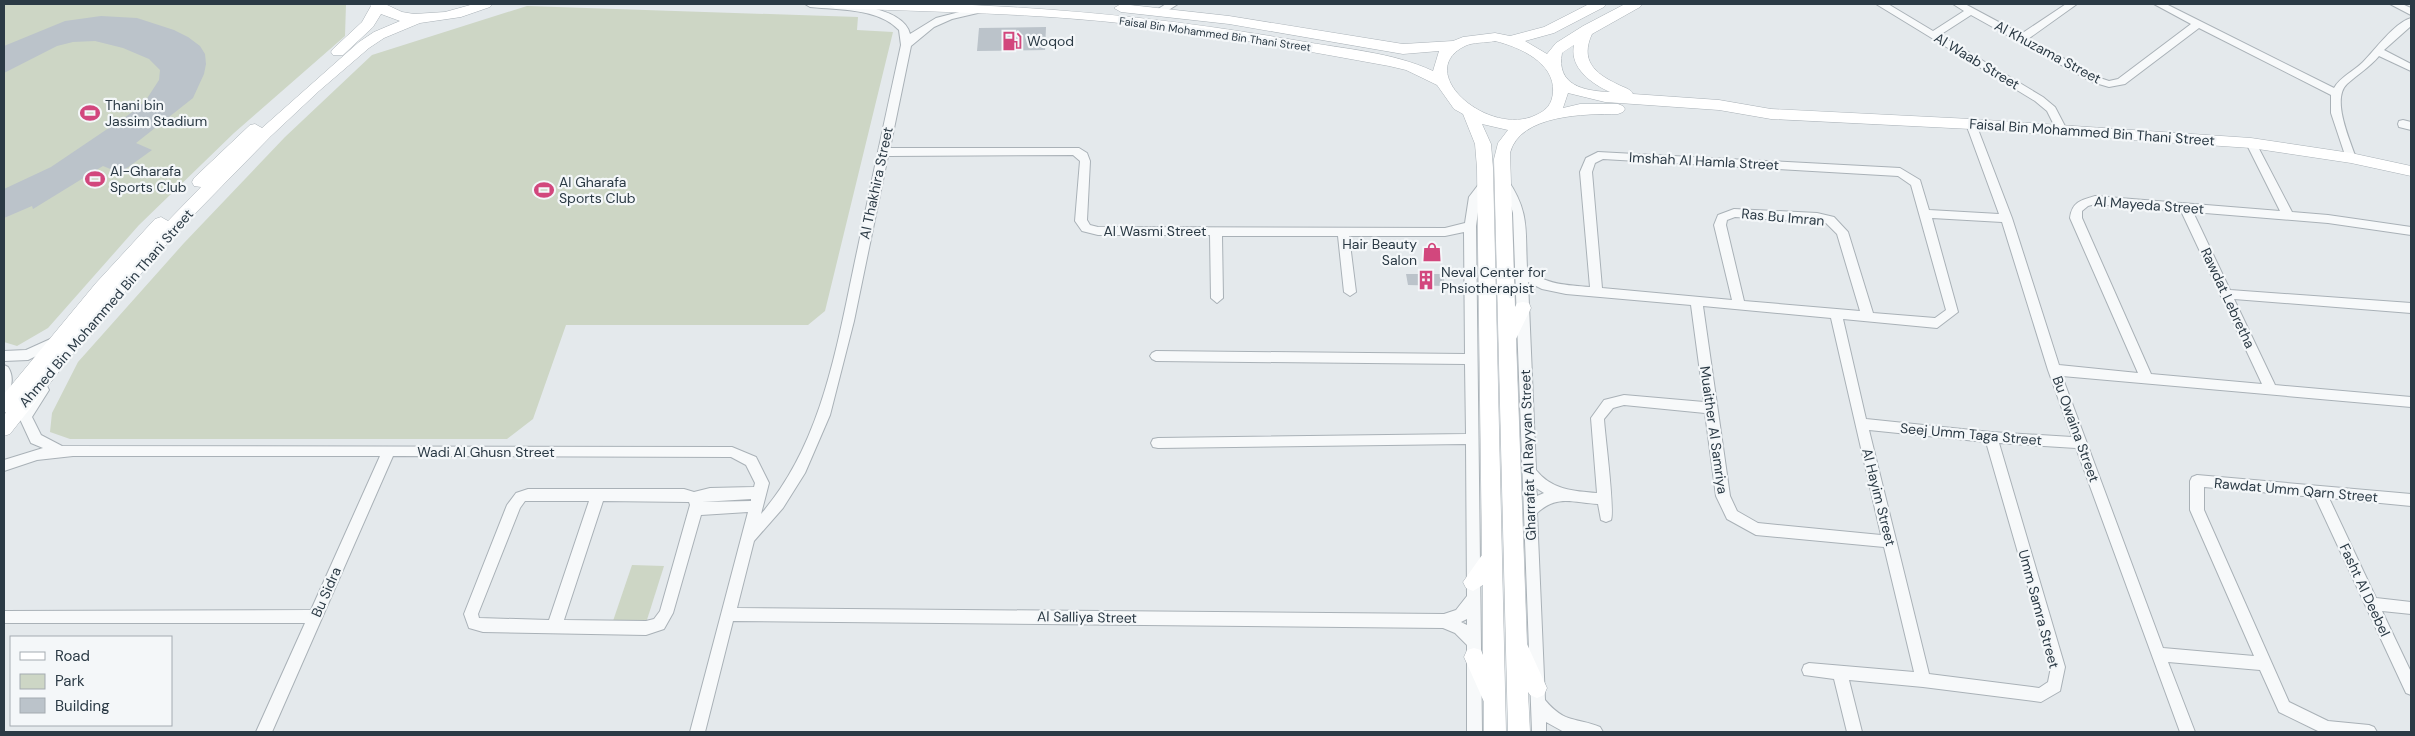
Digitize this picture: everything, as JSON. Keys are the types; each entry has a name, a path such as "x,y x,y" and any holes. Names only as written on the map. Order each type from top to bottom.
{"street":[{"path":"378,5 392,14 418,18 456,14 485,4"},
{"path":"810,4 884,15 898,22 905,31 906,45"},
{"name":"Faisal Bin Mohammed Bin Thani Street","path":"835,4 1051,13 1171,25 1389,61 1410,66 1441,81"},
{"name":"Faisal Bin Mohammed Bin Thani Street","path":"1061,4 1184,9 1383,46 1418,49 1452,45"},
{"path":"1512,40 1550,30 1599,4"},
{"path":"1552,68 1557,49 1588,29 1635,4"},
{"name":"Al Waab Street","path":"1882,4 2039,99 2051,109 2062,130"},
{"name":"Al Khuzama Street","path":"1958,4 2096,80 2109,84 2121,82 2198,24"},
{"path":"2021,39 2072,4"},
{"path":"2159,4 2336,93"},
{"path":"2395,4 2411,12"},
{"name":"Ahmed Bin Mohammed Bin Thani Street","path":"4,406 102,287 188,194 222,159 362,30 372,18 378,5"},
{"path":"906,45 916,32 928,24 979,10"},
{"path":"1934,35 1971,11"},
{"name":"Ahmed Bin Mohammed Bin Thani Street","path":"4,429 74,342 170,230 254,146 364,45 384,33 418,18"},
{"path":"2351,158 2336,113 2336,93 2342,84 2365,66 2411,21"},
{"path":"1588,29 1580,51 1582,61 1588,69 1609,87 1638,99"},
{"path":"1495,37 1512,40 1535,52 1552,68 1559,83 1561,96 1558,104 1544,118 1524,124 1498,124 1470,114 1449,96 1441,81 1441,59 1452,45 1472,38 1495,37"},
{"name":"Al Thakhira Street","path":"749,538 778,504 810,452 824,415 848,321 906,45"},
{"path":"2378,52 2411,68"},
{"name":"Faisal Bin Mohammed Bin Thani Street","path":"1559,83 1594,95 1638,99 1739,116 1771,114 1972,124 2251,143 2351,158 2411,171"},
{"name":"Faisal Bin Mohammed Bin Thani Street","path":"1544,118 1566,111 1596,108 1712,110"},
{"name":"Gharrafat Al Rayyan Street","path":"1470,114 1494,182 1508,339 1519,732"},
{"name":"Gharrafat Al Rayyan Street","path":"1495,732 1492,559 1494,182 1505,144 1510,136 1524,124"},
{"name":"Bu Owaina Street","path":"1972,124 2006,218 2054,370 2187,732"},
{"path":"2251,143 2288,216"},
{"name":"Al Wasmi Street","path":"882,152 1075,151 1083,156 1085,161 1081,222 1086,228 1105,232 1445,232 1470,226"},
{"name":"Imshah Al Hamla Street","path":"1521,270 1532,280 1547,287 1596,292 1937,323 1952,312 1916,183 1900,172 1602,155 1590,161 1586,172 1596,292"},
{"path":"1475,732 1470,226 1475,197 1494,182"},
{"name":"Gharrafat Al Rayyan Street","path":"1494,182 1514,198 1519,213 1539,732"},
{"name":"Al Mayeda Street","path":"2147,379 2076,213 2084,203 2095,200 2185,207 2364,223 2411,231"},
{"name":"Rawdat Lebretha","path":"2185,207 2271,390"},
{"name":"Ras Bu Imran","path":"1739,305 1720,225 1722,218 1734,213 1817,217 1835,223 1842,232 1868,317"},
{"path":"1925,214 2006,218"},
{"path":"1216,232 1217,298"},
{"path":"1343,232 1350,292"},
{"path":"1508,339 1523,304 1532,291 1547,287"},
{"path":"2226,294 2411,308"},
{"name":"Muaither Al Samriya","path":"1696,301 1723,496 1732,515 1756,529 1890,542"},
{"name":"Al Hayim Street","path":"1836,314 1923,680"},
{"path":"4,356 28,355 57,341"},
{"name":"Wadi Al Ghusn Street","path":"60,450 36,439 25,418 74,342"},
{"path":"1156,356 1471,359"},
{"path":"4,370 6,378 4,389"},
{"path":"2054,370 2411,402"},
{"path":"1606,516 1597,418 1609,404 1624,400 1711,408"},
{"name":"Seej Umm Taga Street","path":"1861,424 1991,437 2080,443"},
{"name":"Umm Samra Street","path":"1809,670 1923,680 2041,695 2055,686 2058,667 1991,437"},
{"path":"1158,443 1472,439"},
{"name":"Wadi Al Ghusn Street","path":"4,466 26,457 60,450 732,452 751,461 762,483 698,732"},
{"name":"Bu Sidra","path":"264,732 388,452"},
{"path":"1529,472 1538,484 1557,494 1605,500"},
{"name":"Rawdat Umm Qarn Street","path":"2369,732 2327,728 2284,707 2197,510 2197,481 2411,500"},
{"name":"Fasht Al Deebel","path":"2318,492 2411,688"},
{"path":"1530,511 1543,499 1557,494"},
{"path":"528,495 688,495 695,503 666,613 659,624 646,628 478,625 474,623 471,614 518,499 528,495"},
{"path":"554,627 598,495"},
{"path":"695,503 759,499"},
{"path":"1473,591 1492,559"},
{"name":"Al Salliya Street","path":"729,614 1444,621 1461,615 1473,591"},
{"path":"2372,604 2411,608"},
{"path":"4,617 316,616"},
{"name":"Al Salliya Street","path":"1444,621 1460,628 1474,649"},
{"path":"1516,644 1549,717 1571,731 1595,732"},
{"path":"1474,649 1494,703"},
{"path":"2159,654 2265,664"},
{"path":"1840,672 1854,732"}],"green space":[{"name":"Al-Gharafa Sports Club","path":"4,4 346,4 345,36 234,133 139,225 48,328 17,346 4,342"},
{"name":"Al Gharafa Sports Club","path":"527,6 858,17 857,30 893,32 825,311 808,325 566,325 533,419 507,439 70,439 50,432 52,413 78,362 184,243 285,137 372,55"},
{"path":"632,565 664,566 646,623 613,621"}],"building":[{"name":"Thani bin Jassim Stadium","path":"101,16 137,18 174,30 200,46 205,54 206,64 204,74 193,98 136,143 152,150 120,173 103,166 33,209 32,206 4,218 4,189 51,167 134,111 146,100 159,80 160,70 149,59 123,48 95,41 73,42 57,46 4,73 4,46 65,21"},
{"name":"Woqod","path":"1046,27 1045,50 977,51 979,28"},
{"name":"Neval Center for Phsiotherapist","path":"1406,274 1443,274 1445,286 1408,285"}],"place":[{"name":"Woqod","path":"1012,41"},
{"name":"Thani bin Jassim Stadium","path":"90,113"},
{"name":"Al-Gharafa Sports Club","path":"95,179"},
{"name":"Al Gharafa Sports Club","path":"544,190"},
{"name":"Hair Beauty Salon","path":"1432,252"},
{"name":"Neval Center for Phsiotherapist","path":"1426,280"}]}
